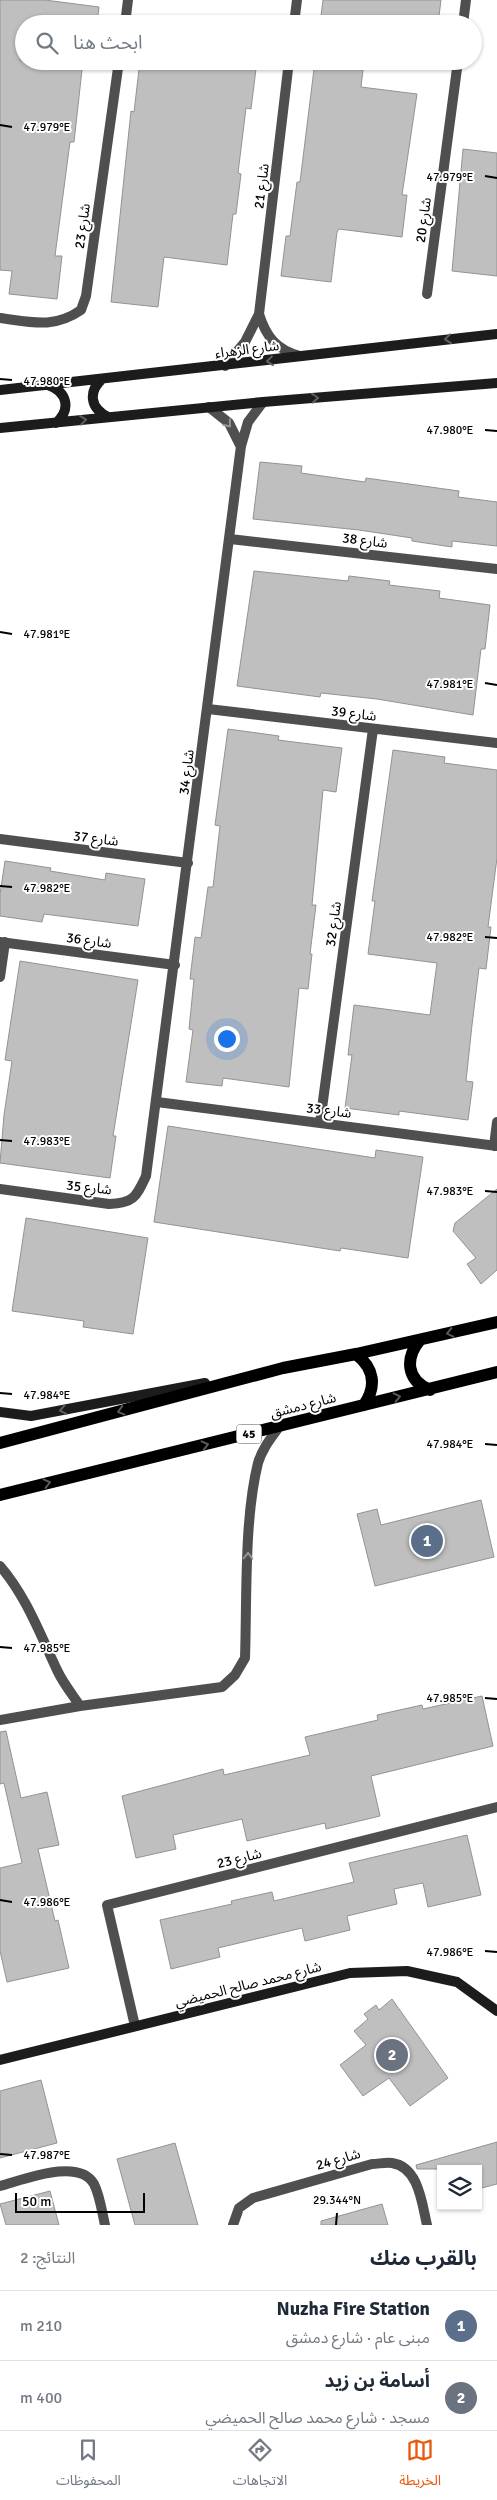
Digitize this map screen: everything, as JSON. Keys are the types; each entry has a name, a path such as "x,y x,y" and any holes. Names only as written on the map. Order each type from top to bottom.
{"main road":[{"path":"0,1443 282,1368 356,1354 497,1322"},
{"path":"420,1340 411,1353 410,1367 416,1381 430,1390"},
{"path":"356,1354 364,1360 373,1378 373,1388 364,1405"},
{"name":"شارع دمشق","path":"0,1495 497,1372"}],"street":[{"path":"126,15 128,0"},
{"path":"292,0 297,0 295,15"},
{"path":"464,15 466,0"},
{"name":"شارع 23","path":"0,318 51,322 61,321 81,310 86,296 118,70"},
{"name":"شارع 21","path":"225,366 245,342 259,314 288,70"},
{"name":"شارع 20","path":"427,294 457,70"},
{"name":"شارع 21","path":"259,314 264,330 273,343 286,352 302,357"},
{"name":"شارع الزهراء","path":"0,390 497,334"},
{"path":"102,379 96,384 92,400 95,407 108,417"},
{"path":"0,428 263,402 497,382"},
{"path":"48,385 63,394 66,401 62,417 56,423"},
{"name":"شارع 34","path":"157,1102 241,446 248,422 263,402"},
{"path":"209,407 229,423 241,446"},
{"name":"شارع 38","path":"230,538 497,569"},
{"name":"شارع 39","path":"208,709 497,743"},
{"name":"شارع 32","path":"320,1123 374,729"},
{"name":"شارع 37","path":"0,839 188,863"},
{"path":"0,977 2,942"},
{"name":"شارع 36","path":"2,942 175,965"},
{"name":"شارع 33","path":"157,1102 496,1146"},
{"name":"شارع 35","path":"0,1189 109,1204 124,1203 135,1198 146,1176 157,1102"},
{"path":"496,1146 497,1122"},
{"path":"0,1412 31,1416 282,1368"},
{"path":"0,1720 80,1706 222,1687 235,1675 245,1658 250,1520 258,1462 266,1444 279,1426"},
{"path":"0,1566 10,1578 32,1614 58,1672 80,1706"},
{"name":"شارع 23","path":"135,2026 107,1905 497,1807"},
{"name":"شارع محمد صالح الحميضي","path":"0,2060 350,1973 407,1971 457,1982 497,2011"},
{"name":"شارع 24","path":"232,2225 239,2208 253,2198 372,2164 392,2163 411,2174 416,2184 427,2225"},
{"path":"0,2186 54,2172 71,2171 85,2173 94,2184 105,2225"}],"building":[{"path":"0,0 45,0 99,7 98,15 15,15 15,70 82,70 74,142 70,142 55,256 62,256 57,299 9,294 12,271 0,270"},
{"path":"323,0 441,0 439,15 321,15"},
{"path":"139,70 256,70 251,109 246,108 238,173 241,174 236,214 233,214 227,265 164,257 158,307 111,302 131,111 134,112"},
{"path":"314,70 363,70 361,87 417,94 402,195 407,195 402,237 339,229 337,232 331,282 281,276 286,236 290,236 297,182 300,182"},
{"path":"463,149 497,153 497,276 452,271"},
{"path":"260,462 302,466 301,473 365,482 366,478 459,491 458,497 497,502 497,546 452,541 452,547 412,541 412,538 359,530 253,519"},
{"path":"254,571 348,581 349,576 390,581 389,585 440,591 439,598 490,605 485,649 481,649 473,715 377,699 321,693 320,697 237,686"},
{"path":"228,729 279,736 278,740 342,748 336,792 323,790 312,905 316,905 308,989 299,988 289,1087 223,1078 222,1086 186,1082 193,1030 189,1029 194,979 190,979 195,937 201,938 208,887 213,887 220,826 215,825"},
{"path":"393,750 445,757 444,763 497,770 497,858 488,927 491,927 486,969 479,968 472,1025 466,1081 473,1082 468,1120 399,1111 399,1115 345,1108 352,1055 348,1055 354,1005 430,1015 437,963 368,954 375,901 372,901"},
{"path":"5,861 51,868 50,871 105,880 106,873 145,879 138,926 44,914 42,922 0,916 0,894"},
{"path":"20,961 138,980 113,1136 116,1136 110,1178 0,1163 4,1115 12,1061 5,1060"},
{"path":"168,1126 375,1158 376,1150 423,1157 408,1258 341,1248 340,1251 154,1222"},
{"path":"497,1189 497,1270 481,1284 467,1264 476,1258 453,1231 455,1223"},
{"path":"26,1218 148,1238 133,1334 83,1327 84,1321 12,1311"},
{"path":"481,1500 494,1557 375,1586 357,1514 377,1509 381,1525"},
{"path":"482,1696 493,1746 371,1776 380,1816 326,1829 325,1823 247,1841 242,1819 173,1835 176,1849 136,1858 122,1796 223,1769 224,1775 310,1755 305,1737 378,1720 377,1715 422,1705 423,1709"},
{"path":"6,1731 21,1798 47,1792 59,1845 38,1849 55,1921 58,1920 69,1968 7,1982 0,1951 0,1868 22,1863 4,1783 0,1784 0,1732"},
{"path":"467,1835 481,1895 428,1907 423,1883 394,1889 397,1904 347,1916 350,1930 305,1941 302,1928 218,1948 220,1957 171,1969 160,1920 232,1904 231,1901 272,1892 274,1901 354,1882 349,1863"},
{"path":"392,1999 448,2078 410,2106 389,2078 363,2096 340,2065 366,2045 354,2031 368,2019 364,2014 376,2005 379,2010"},
{"path":"41,2080 57,2143 0,2158 0,2091"},
{"path":"497,2142 497,2184 482,2188 482,2165 437,2165 437,2169 417,2169 416,2165"},
{"path":"175,2143 198,2225 135,2225 117,2159"},
{"path":"50,2191 59,2225 6,2225 0,2204"},
{"path":"382,2204 388,2225 321,2225 321,2221"}],"place":[{"name":"Nuzha Fire Station","path":"427,1541"},
{"name":"أسامة بن زيد","path":"392,2055"}]}
